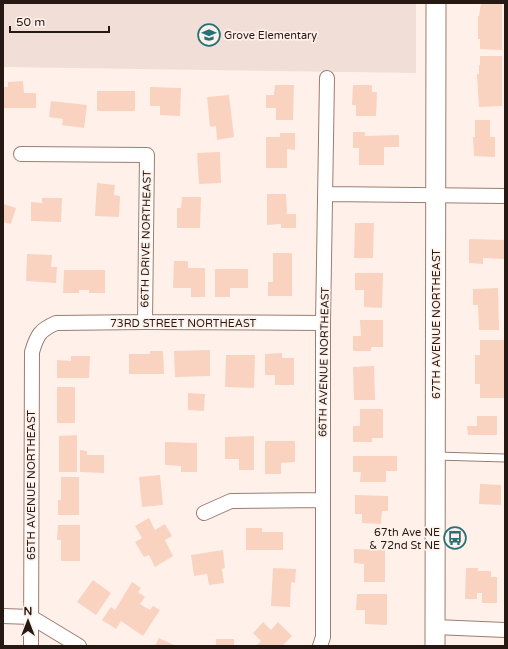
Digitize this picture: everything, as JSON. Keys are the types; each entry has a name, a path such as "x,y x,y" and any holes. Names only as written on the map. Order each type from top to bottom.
{"main road":[{"name":"67TH AVENUE NORTHEAST","path":"435,646 436,3"}],"street":[{"name":"66TH AVENUE NORTHEAST","path":"320,646 323,637 323,323 327,78"},
{"name":"66TH DRIVE NORTHEAST","path":"21,154 147,155 146,322"},
{"path":"326,194 505,196"},
{"name":"73RD STREET NORTHEAST","path":"44,328 56,323 323,323"},
{"name":"65TH AVENUE NORTHEAST","path":"31,646 32,352 36,337 44,328"},
{"path":"204,513 231,501 322,500"},
{"path":"3,616 31,617 79,646"},
{"path":"435,627 505,630"}],"lane":[{"path":"436,456 505,458"}],"shaded area":[{"name":"Grove Elementary","path":"3,3 416,3 416,73 3,67"}],"building":[{"path":"481,3 502,3 502,50 480,49 480,39 478,39 478,16"},
{"path":"480,56 502,56 502,106 479,107 477,74 479,74"},
{"path":"23,81 24,93 36,93 36,108 3,108 3,87 8,87 8,82"},
{"path":"275,85 294,85 293,120 276,120 276,108 266,108 266,95 274,95"},
{"path":"353,85 372,85 372,92 377,92 376,116 356,116 356,105 352,105"},
{"path":"150,87 181,88 180,116 160,115 160,106 150,106"},
{"path":"97,91 135,91 135,111 97,111"},
{"path":"229,95 234,137 217,140 216,126 210,127 207,97"},
{"path":"51,101 87,105 84,128 62,125 63,119 49,117"},
{"path":"475,120 490,120 490,137 495,137 495,157 474,156 473,137 475,137"},
{"path":"353,132 365,132 365,136 399,135 399,147 384,147 384,165 359,165 359,148 353,148"},
{"path":"280,133 295,133 295,150 287,149 287,168 266,168 266,137 280,137"},
{"path":"220,152 221,183 199,184 197,153"},
{"path":"97,183 115,185 114,195 120,196 119,217 95,216"},
{"path":"267,194 286,194 287,214 296,214 296,228 281,228 281,224 267,225"},
{"path":"182,197 201,197 200,228 177,228 177,208 181,208"},
{"path":"42,198 62,198 61,222 31,221 31,202 42,203"},
{"path":"3,204 16,208 11,224 3,222"},
{"path":"355,223 374,223 373,258 354,258"},
{"path":"469,239 505,240 505,259 483,258 483,264 469,263"},
{"path":"273,253 292,253 292,296 268,296 268,282 273,282"},
{"path":"27,254 52,255 51,267 57,267 56,283 26,281"},
{"path":"174,261 188,261 188,268 205,268 205,297 191,297 191,288 173,288"},
{"path":"215,269 248,269 248,288 230,288 230,297 215,297"},
{"path":"64,270 105,270 105,293 89,293 89,290 79,290 79,293 63,293"},
{"path":"355,273 383,273 382,308 364,307 364,290 355,290"},
{"path":"498,288 499,330 479,330 478,305 473,305 473,289"},
{"path":"360,320 383,320 383,347 371,347 371,351 353,351 353,336 361,336"},
{"path":"480,340 505,340 505,398 480,398 480,384 475,384 475,355 480,355"},
{"path":"210,350 210,376 175,377 174,351"},
{"path":"150,351 163,351 164,374 129,374 129,354 150,354"},
{"path":"282,353 282,358 294,358 294,385 275,385 275,375 265,375 265,354"},
{"path":"226,355 255,355 254,388 225,387"},
{"path":"71,356 90,356 89,378 57,378 57,360 71,361"},
{"path":"374,366 375,400 354,400 353,367"},
{"path":"57,387 75,387 75,423 57,423"},
{"path":"188,393 205,394 204,411 188,410"},
{"path":"360,409 383,409 383,438 372,438 372,442 353,442 353,426 360,426"},
{"path":"477,416 497,416 497,435 468,435 467,426 477,426"},
{"path":"77,435 77,472 59,472 59,436"},
{"path":"254,436 254,470 239,470 239,459 225,459 225,437"},
{"path":"265,441 295,441 295,462 281,463 281,474 265,474"},
{"path":"165,442 197,443 197,472 181,472 181,466 165,465"},
{"path":"80,450 87,451 87,455 104,455 104,473 80,472"},
{"path":"353,456 397,456 397,471 386,471 386,482 360,482 361,472 353,472"},
{"path":"160,475 163,505 142,507 139,477"},
{"path":"61,477 79,477 79,515 58,515 58,500 61,500"},
{"path":"480,484 501,485 501,505 479,504"},
{"path":"355,495 388,496 388,511 382,511 381,524 362,523 362,514 355,514"},
{"path":"149,518 155,530 165,524 172,536 165,540 173,556 155,567 149,555 144,557 135,542 142,538 135,526"},
{"path":"58,525 80,525 80,561 61,561 61,540 57,540"},
{"path":"246,528 262,528 262,532 283,532 283,550 246,550"},
{"path":"354,549 385,550 385,582 364,582 364,564 354,563"},
{"path":"223,550 225,568 222,569 224,583 209,585 207,574 194,576 191,555"},
{"path":"273,568 296,569 295,583 291,582 290,607 271,606"},
{"path":"466,568 478,568 478,571 491,571 491,577 497,577 497,603 482,603 482,593 477,593 477,599 465,599"},
{"path":"93,580 111,593 96,615 77,602"},
{"path":"132,582 141,588 138,592 145,597 140,604 150,610 153,606 160,610 143,636 121,621 116,629 102,620 111,607 115,610"},
{"path":"357,594 387,594 387,625 365,624 365,610 356,610"},
{"path":"263,622 271,630 278,622 292,636 282,646 256,646 261,641 253,633"},
{"path":"159,638 176,646 155,646"},
{"path":"216,639 234,639 234,646 216,646"}],"place":[{"name":"Grove Elementary","path":"209,35"},
{"name":"67th Ave NE & 72nd St NE","path":"455,538"}]}
